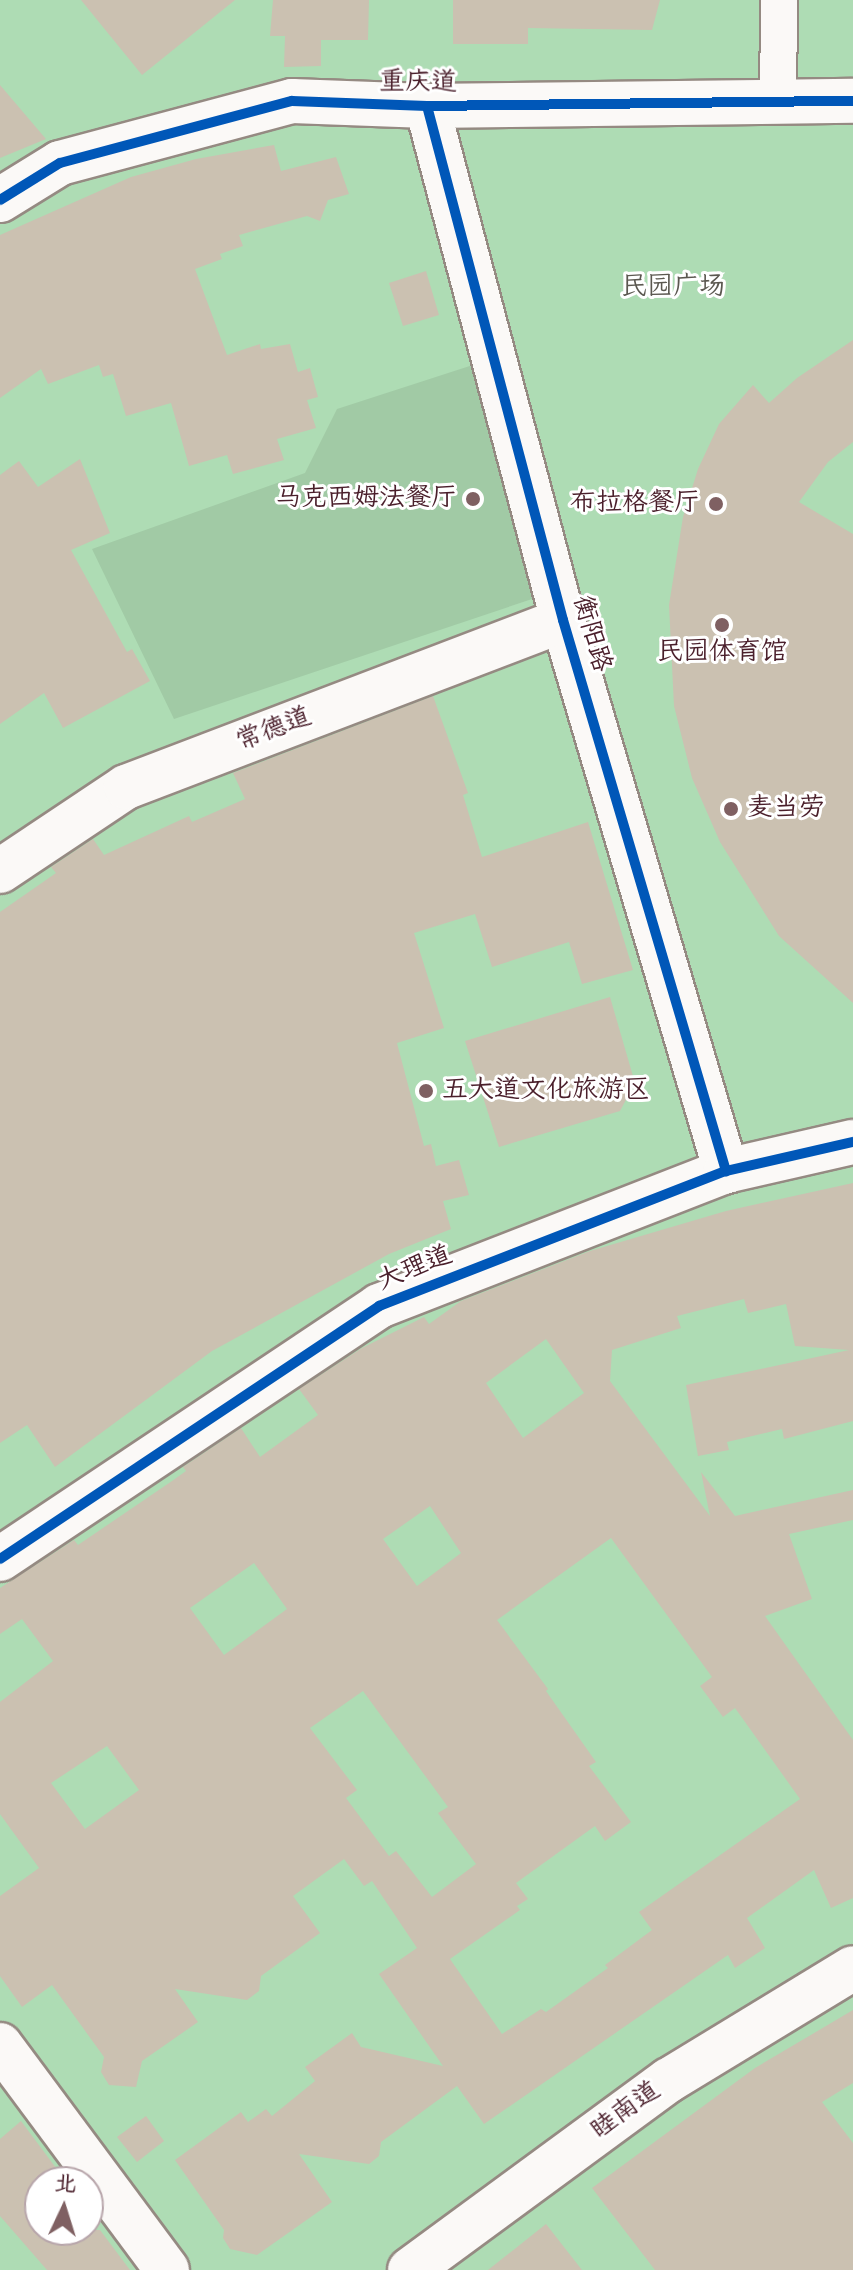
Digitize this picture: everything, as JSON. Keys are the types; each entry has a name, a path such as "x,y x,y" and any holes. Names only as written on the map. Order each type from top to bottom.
{"street":[{"path":"778,102 779,0"},
{"name":"重庆道","path":"0,200 60,163 292,101 427,106 853,101"},
{"name":"衡阳路","path":"427,106 563,620 726,1171"},
{"name":"常德道","path":"0,871 126,787 563,620"},
{"name":"大理道","path":"0,1559 379,1306 726,1171 853,1142"},
{"name":"睦南道","path":"410,2270 669,2080 853,1968"},
{"path":"0,2045 167,2270"}],"green space":[{"name":"五大道文化旅游区","path":"0,0 853,0 853,2270 0,2270"},
{"path":"479,363 538,597 174,719 92,549 305,473 337,409"}],"building":[{"path":"81,0 235,0 142,75"},
{"path":"273,0 369,0 368,40 321,40 321,66 284,67 285,36 270,36"},
{"path":"453,0 660,0 652,30 528,28 528,44 453,44"},
{"path":"0,85 46,139 0,158"},
{"path":"274,145 281,171 336,157 349,194 328,200 320,221 307,216 239,235 243,246 220,254 222,259 195,269 227,355 260,344 261,349 290,344 298,372 310,368 318,397 307,400 316,428 277,439 284,460 233,474 227,455 189,466 171,403 126,416 113,374 103,377 99,365 48,384 41,369 0,398 0,235 131,177 196,159"},
{"path":"426,271 439,315 403,326 389,283"},
{"name":"民园体育馆","path":"853,340 853,442 828,462 799,502 853,534 853,1003 779,936 720,842 692,778 674,706 669,605 683,517 698,469 719,424 753,385 769,403 797,378"},
{"path":"80,459 110,533 71,550 127,652 132,649 150,681 63,728 44,693 0,724 0,475 19,461 38,487"},
{"path":"433,696 468,793 463,795 482,857 588,822 633,970 582,984 569,942 492,967 475,914 414,933 444,1028 397,1043 424,1146 431,1144 436,1166 459,1160 469,1195 443,1201 451,1229 389,1254 212,1351 55,1467 27,1425 0,1443 0,912 56,873 51,867 93,839 104,855 189,816 192,822 245,799 233,773"},
{"path":"610,997 635,1083 620,1111 499,1147 465,1041"},
{"path":"853,1183 853,1421 784,1439 782,1429 727,1442 729,1450 698,1456 686,1385 849,1350 795,1346 786,1304 748,1313 744,1299 677,1316 681,1328 612,1350 610,1381 710,1516 701,1472 735,1516 853,1490 853,1520 789,1534 812,1599 765,1616 853,1740 853,1898 831,1908 814,1870 747,1918 765,1948 735,1968 728,1955 484,2124 457,2086 381,2142 379,2156 369,2164 299,2154 332,2202 257,2255 230,2249 223,2238 224,2230 175,2160 241,2112 248,2122 266,2109 272,2116 315,2081 305,2067 352,2033 361,2047 443,2066 379,1974 417,1948 372,1881 364,1886 344,1859 293,1896 320,1933 261,1976 259,1991 247,2000 175,1989 198,2022 142,2061 136,2087 109,2085 101,2072 104,2057 52,1985 22,2007 0,1976 0,1896 39,1868 0,1814 0,1702 53,1661 22,1619 0,1634 0,1588 74,1540 78,1545 186,1471 183,1467 241,1428 260,1457 318,1415 299,1389 362,1348 424,1317 429,1324 461,1301 590,1251 726,1211","holes":["546,1339 584,1393 523,1438 486,1383","430,1506 461,1553 417,1586 383,1539","611,1538 712,1677 700,1686 723,1717 735,1708 800,1799 639,1912 652,1930 605,1965 608,1968 546,2012 541,2009 502,2034 450,1959 520,1910 517,1906 528,1899 516,1883 595,1826 605,1841 631,1822 589,1766 596,1762 546,1691 548,1689 497,1620","254,1563 287,1609 224,1655 190,1608","363,1691 448,1807 438,1813 476,1864 432,1897 396,1851 389,1856 346,1798 357,1790 310,1728","107,1746 139,1790 85,1829 51,1783"]},
{"path":"853,2010 853,2083 822,2102 853,2143 853,2270 655,2270 592,2188 755,2068"},
{"path":"146,2116 164,2141 137,2162 117,2137"},
{"path":"21,2121 55,2166 24,2166 24,2244 0,2216 0,2139"},
{"path":"546,2224 582,2270 488,2270"},
{"path":"104,2235 130,2270 47,2270 26,2246 104,2246"}],"cycle path":[{"path":"0,200 60,163 292,101 427,106 853,101"},
{"path":"427,106 563,620 726,1171"},
{"path":"0,1559 379,1306 726,1171 853,1142"}],"place":[{"name":"马克西姆法餐厅","path":"473,499"},
{"name":"布拉格餐厅","path":"716,504"},
{"name":"民园体育馆","path":"722,625"},
{"name":"麦当劳","path":"731,809"},
{"name":"五大道文化旅游区","path":"426,1091"}],"park label":[{"name":"民园广场","path":"673,288"}]}
